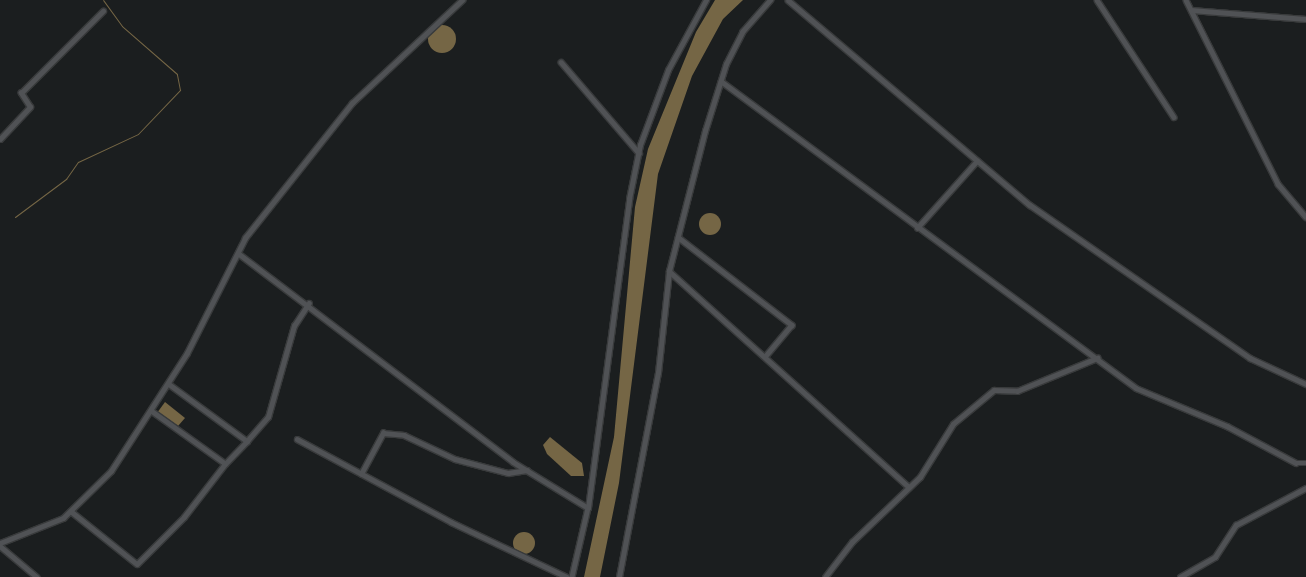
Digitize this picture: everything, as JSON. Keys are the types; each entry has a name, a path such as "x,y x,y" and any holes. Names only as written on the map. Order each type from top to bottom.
{"street":[{"path":"37,577 0,544 72,512 111,472 169,384 238,253 352,104 462,0"},
{"path":"572,577 588,508 639,153 668,70 706,0"},
{"path":"619,577 658,373 669,271 721,81 742,32 770,0"},
{"path":"788,0 977,161 1066,232 1250,358 1306,384"},
{"path":"1097,0 1174,117"},
{"path":"1186,0 1278,184 1306,217"},
{"path":"1191,10 1306,19"},
{"path":"0,139 30,107 20,93 103,11"},
{"path":"561,62 639,153"},
{"path":"721,81 917,228 1136,388 1227,426 1296,463 1306,463"},
{"path":"917,228 977,161"},
{"path":"678,237 792,325 766,356"},
{"path":"238,253 309,303 527,470 588,508"},
{"path":"669,271 766,356 909,487"},
{"path":"72,512 137,564 184,517 225,464 268,417 294,326 309,303"},
{"path":"825,577 852,542 909,487 952,424 994,390 1017,390 1097,358"},
{"path":"169,384 247,441"},
{"path":"151,411 225,464"},
{"path":"361,474 383,433 404,435 456,459 508,473 527,470"},
{"path":"298,439 361,474 567,577"},
{"path":"1180,577 1215,557 1236,525 1306,488"}],"shaded area":[{"path":"715,0 743,0 723,19 692,76 658,174 619,483 600,577 584,577 614,437 635,207 648,149 696,32"},
{"path":"442,25 452,29 456,39 452,49 442,53 432,49 428,39 432,29"},
{"path":"710,213 718,216 721,224 718,232 710,235 702,232 699,224 702,216"},
{"path":"165,402 185,418 178,426 157,413"},
{"path":"550,437 582,463 584,476 571,476 547,454 543,445"},
{"path":"524,532 532,535 535,543 532,551 524,554 516,551 513,543 516,535"}],"waterway":[{"path":"15,217 66,179 78,162 138,134 180,90 177,74 122,26 103,0"}]}
